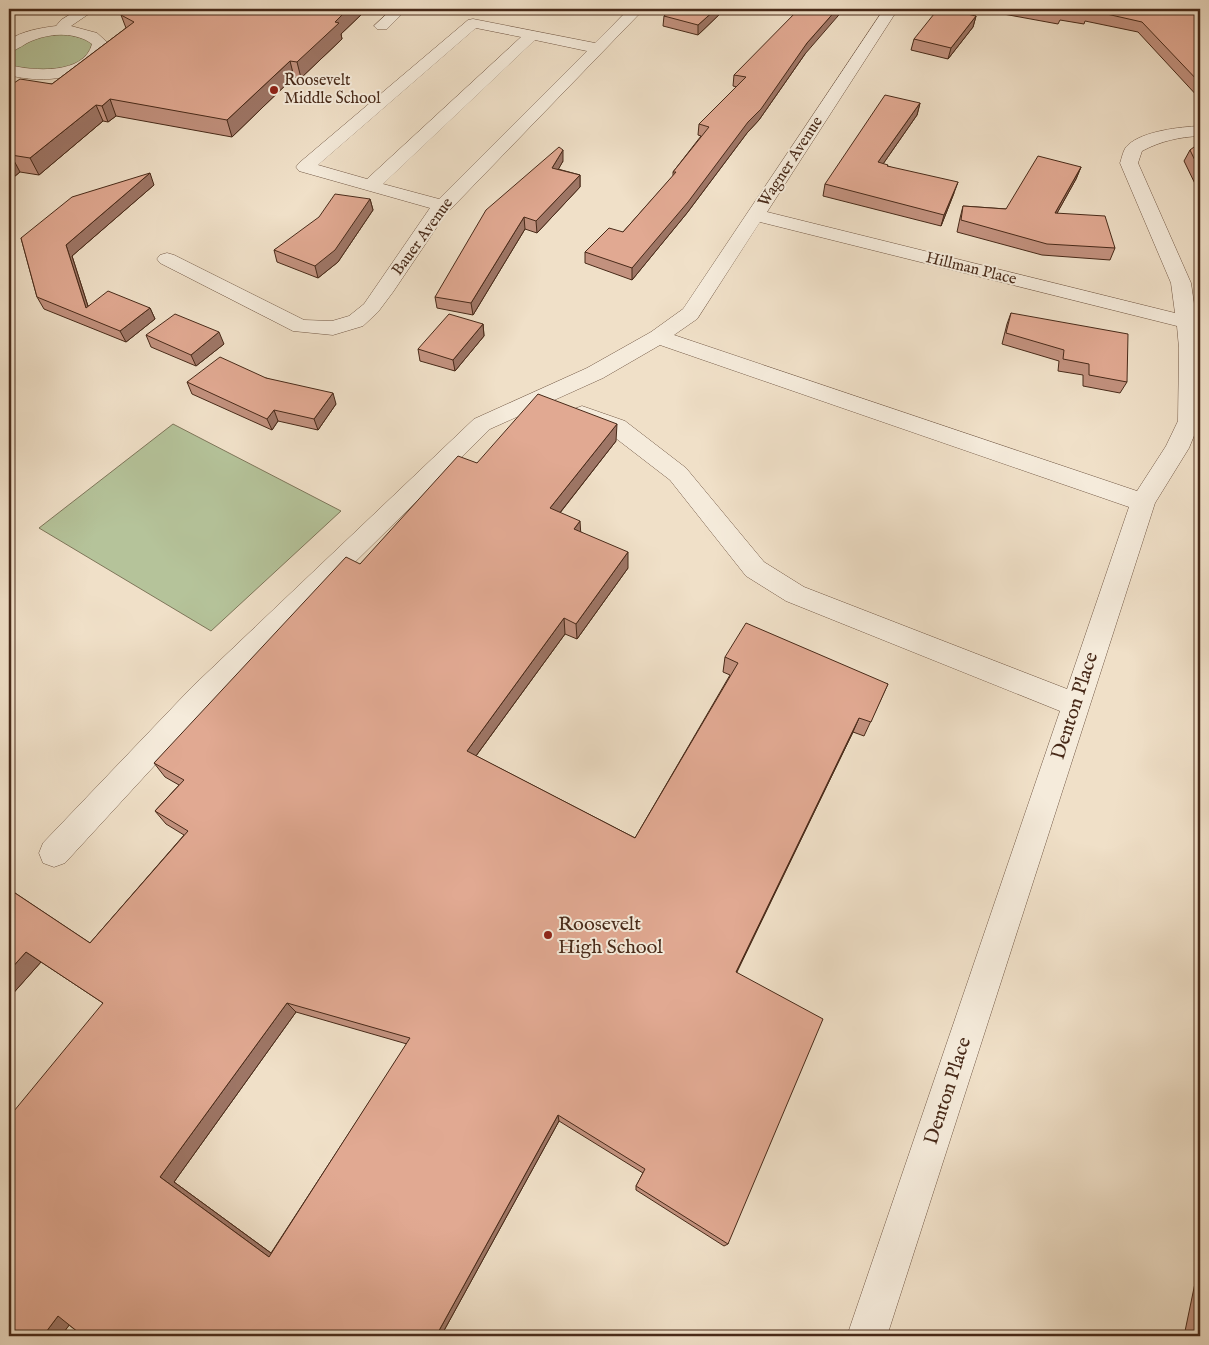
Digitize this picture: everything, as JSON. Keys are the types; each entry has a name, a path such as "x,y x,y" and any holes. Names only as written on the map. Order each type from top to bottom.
{"street":[{"path":"60,31 66,23 89,9"},
{"path":"382,26 400,9"},
{"name":"Bauer Avenue","path":"167,259 300,326 333,328 356,321 371,308 386,288 442,206 636,9"},
{"name":"Wagner Avenue","path":"658,337 690,314 890,9"},
{"path":"442,206 305,167 473,24 596,48"},
{"path":"9,47 25,38 60,31 85,33 95,37 100,43 100,50 95,57 85,64 56,74 23,75 9,70"},
{"path":"370,186 532,36"},
{"name":"Denton Place","path":"867,1336 1143,502 1176,448 1189,422 1190,348 1181,283 1129,162 1134,148 1152,137 1182,131 1200,131"},
{"name":"Hillman Place","path":"756,215 1187,322"},
{"path":"54,853 202,694 482,424 595,373 658,337 1143,502"},
{"path":"540,399 617,427 678,474 754,569 795,594 1076,705"}],"green space":[{"path":"56,31 100,43 71,70 9,70 9,47"},
{"path":"173,424 341,511 211,631 39,528"}],"building":[{"path":"130,9 348,9 335,22 339,23 297,62 290,61 227,120 110,99 102,106 96,105 30,158 11,155 9,157 9,85 20,79 52,84 134,22 121,15"},
{"path":"672,9 716,9 698,25 664,16"},
{"path":"799,9 837,9 807,43 761,109 748,122 688,202 632,268 585,252 609,228 623,232 676,172 673,172 709,127 699,124 746,77 734,75"},
{"path":"938,9 976,16 951,48 914,39"},
{"path":"1036,9 1064,9 1062,14"},
{"path":"1064,9 1200,9 1200,83 1142,22 1089,10 1087,14"},
{"path":"885,95 920,103 878,162 887,166 958,182 944,215 825,184"},
{"path":"1198,144 1200,146 1200,171 1190,150"},
{"path":"559,147 563,150 552,168 580,175 536,221 524,217 471,303 435,297 486,210"},
{"path":"1038,156 1081,167 1055,213 1105,216 1115,248 1047,244 961,220 963,206 1006,209"},
{"path":"150,173 66,245 86,308 108,291 150,308 120,331 37,297 21,238 72,197"},
{"path":"335,194 370,199 335,250 315,266 274,250 319,217"},
{"path":"1011,313 1128,334 1127,382 1089,375 1089,364 1063,359 1064,350 1006,333"},
{"path":"175,314 219,332 191,355 146,335"},
{"path":"449,314 483,324 453,360 418,349"},
{"path":"220,357 266,378 333,393 314,419 274,410 267,419 187,382"},
{"path":"538,394 617,424 550,508 580,521 574,529 628,552 576,624 564,618 467,751 635,838 738,663 725,657 746,623 888,684 871,722 859,718 736,972 823,1019 728,1244 636,1186 645,1169 558,1115 436,1336 83,1336 58,1316 43,1336 9,1336 9,1117 103,1003 26,952 9,971 9,889 90,943 188,831 155,811 184,780 154,763 346,557 360,564 458,456 477,463","holes":["287,1003 410,1038 269,1257 160,1177"]}],"place":[{"name":"Roosevelt Middle School","path":"274,90"},
{"name":"Roosevelt High School","path":"548,935"}]}
